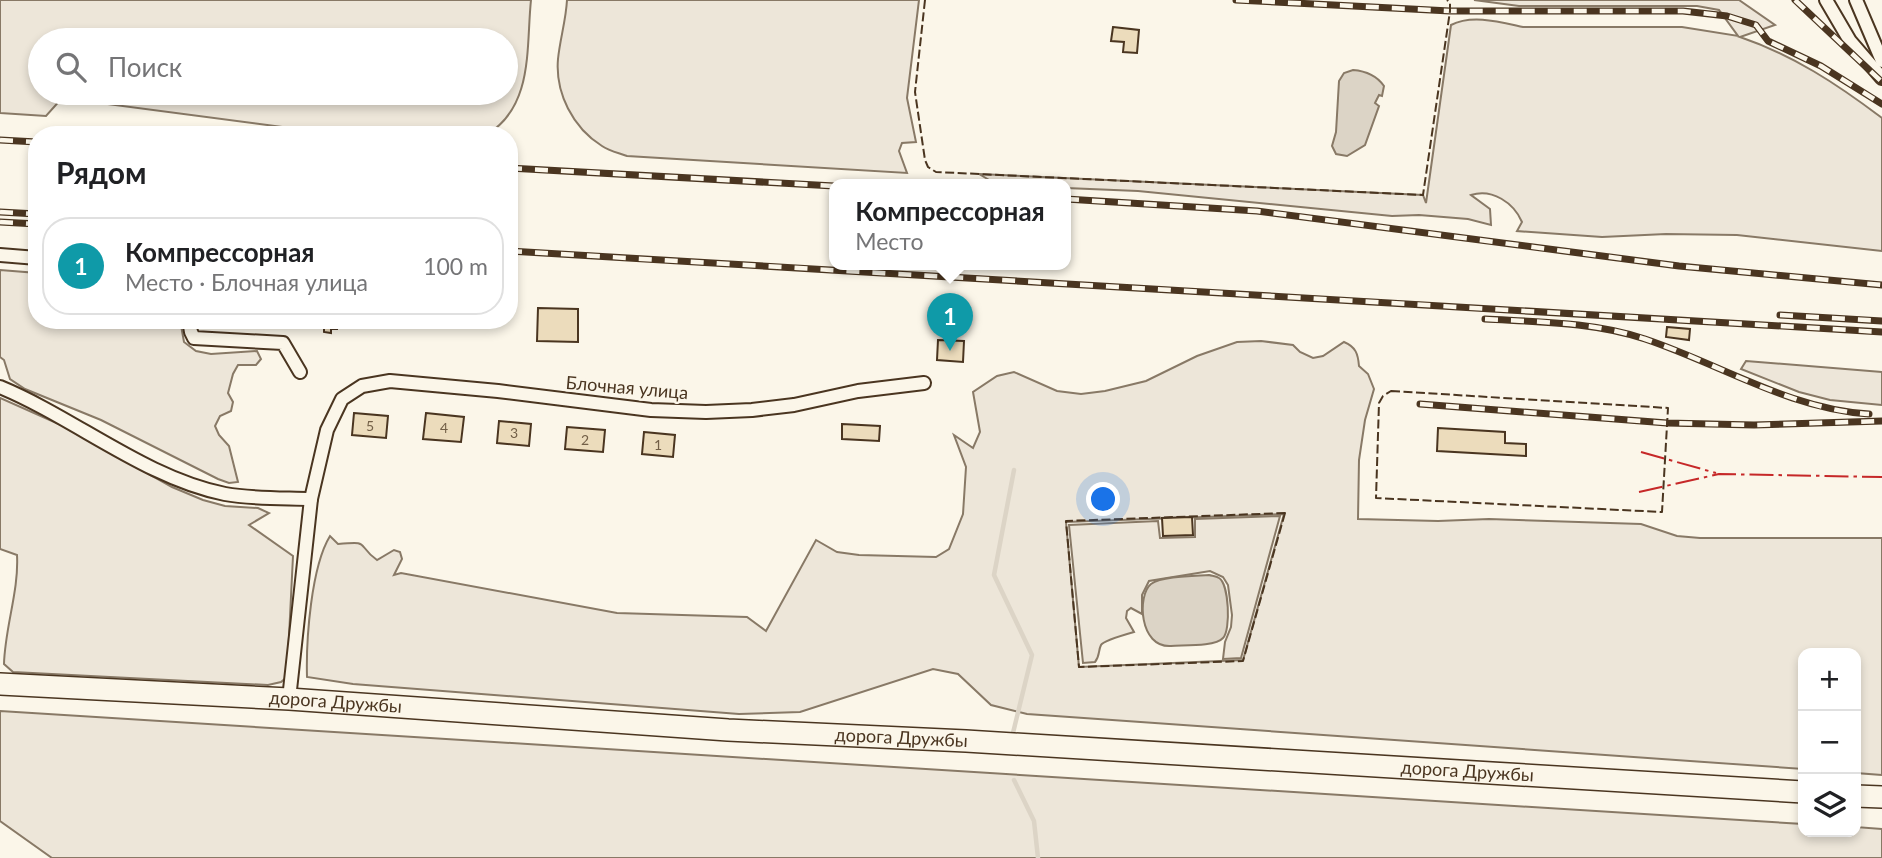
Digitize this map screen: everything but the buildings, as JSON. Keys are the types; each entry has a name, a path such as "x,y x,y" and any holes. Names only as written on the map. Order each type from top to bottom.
{"main road":[{"name":"дорога Дружбы","path":"0,684 289,699 728,730 966,741 1798,792"},
{"path":"1861,796 1882,797"}],"street":[{"path":"1826,0 1850,41 1882,78"},
{"path":"1856,0 1882,61"},
{"path":"0,255 28,257"},
{"path":"191,329 194,338 283,343 300,372"},
{"name":"Блочная улица","path":"311,499 327,430 336,409 342,399 362,386 390,381 651,410 706,412 762,409 858,391 924,383"},
{"path":"0,387 185,482 223,494 311,499 289,699"}],"shaded area":[{"path":"0,0 531,0 525,75 518,97 518,28 28,28 28,105 56,105 46,116 0,113"},
{"path":"567,0 919,0 907,98 916,142 902,143 899,151 907,173 627,156 605,148 582,130 563,97 558,59"},
{"path":"1474,0 1739,0 1775,25 1740,37 1778,52 1814,72 1882,118 1882,251 1737,235 1602,237 1517,231 1522,222 1508,203 1494,195 1479,193 1471,195 1490,209 1491,225 1468,219 1392,216 1138,191 1071,188 1071,179 988,179 979,174 1423,195 1426,203 1451,25 1477,19 1523,27 1682,27 1738,36 1719,10 1697,6 1519,6"},
{"path":"1353,70 1371,75 1384,86 1382,96 1379,95 1375,103 1379,106 1365,145 1347,156 1336,154 1332,146 1336,132 1339,81 1344,73"},
{"path":"115,105 515,105 498,126 275,126"},
{"path":"0,270 28,272 28,329 182,329 184,342 196,351 211,354 257,351 261,359 256,365 238,365 228,393 233,402 231,411 220,416 215,426 229,446 238,482 229,483 218,479 101,420 25,389 10,379 4,360 0,357"},
{"path":"1261,341 1293,345 1313,358 1323,356 1344,342 1354,349 1359,366 1368,374 1374,389 1365,420 1359,460 1358,519 1489,519 1641,524 1677,536 1700,538 1882,538 1882,775 1861,773 1861,648 1798,648 1798,769 1027,714 991,705 958,674 933,669 800,712 739,714 353,684 307,677 314,584 330,536 338,544 362,545 377,560 394,550 400,552 402,559 394,575 401,573 617,613 747,617 766,631 816,540 837,552 859,555 936,557 949,549 963,514 966,467 954,435 973,448 980,432 973,392 997,376 1014,372 1057,391 1081,394 1146,381 1197,356 1237,342","holes":["1284,514 1243,660 1079,667 1066,522"]},
{"path":"1746,361 1882,372 1882,405 1830,400 1799,392 1741,369"},
{"path":"0,398 61,425 172,487 225,506 258,508 269,513 249,525 293,556 287,677 281,682 268,685 13,672 4,664 16,582 17,555 0,549"},
{"path":"1280,516 1241,658 1223,659 1232,615 1228,585 1223,577 1210,571 1149,581 1142,595 1142,614 1131,608 1127,611 1126,618 1134,632 1103,643 1095,662 1083,663 1069,525 1158,521 1160,538 1195,537 1195,519"},
{"path":"1209,575 1219,578 1227,598 1228,617 1223,638 1206,644 1171,646 1152,639 1144,620 1143,609 1151,584 1170,578"},
{"path":"0,711 1798,824 1798,837 1861,837 1861,827 1882,829 1882,858 52,858 0,821"}],"waterway":[{"path":"1012,737 1032,655 994,575 1014,470"},
{"path":"1014,780 1034,821 1038,858"}],"railway":[{"path":"1236,0 1450,11 1683,11 1727,16 1756,25 1768,41 1821,66 1882,104"},
{"path":"1795,0 1882,82"},
{"path":"0,140 28,142"},
{"path":"518,168 829,186"},
{"path":"1071,199 1257,211 1679,266 1882,285"},
{"path":"0,212 28,214"},
{"path":"0,222 28,224"},
{"path":"518,252 829,270"},
{"path":"831,270 1882,332"},
{"path":"1780,315 1882,321"},
{"path":"1485,319 1566,324 1626,333 1673,349 1783,395 1811,404 1869,414"},
{"path":"1420,404 1667,423 1754,425 1882,421"}],"fence":[{"path":"925,0 915,92 925,160 928,167 936,172 1423,195 1450,11 1450,3 1447,0"},
{"path":"1391,391 1668,408 1662,512 1376,498 1379,403 1383,396 1391,391"},
{"path":"1285,513 1243,661 1079,667 1066,521 1285,513"}],"power":[{"path":"1641,452 1716,473"},
{"path":"1639,492 1719,474 1882,477"}],"place":[{"name":"Компрессорная","path":"950,351"}]}
